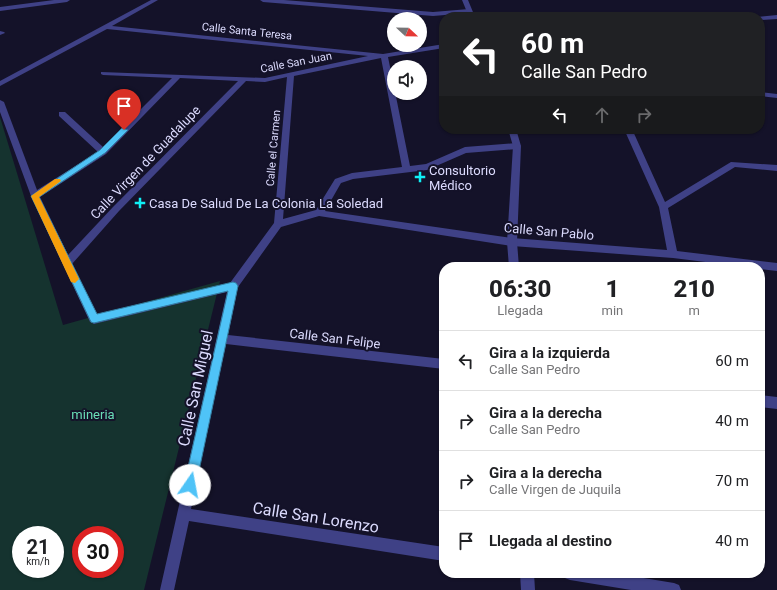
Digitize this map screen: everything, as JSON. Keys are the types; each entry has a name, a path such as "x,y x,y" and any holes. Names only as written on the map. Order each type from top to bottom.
{"street":[{"path":"0,9 67,0"},
{"path":"0,84 156,0"},
{"path":"262,0 439,14"},
{"path":"467,0 470,12"},
{"path":"765,18 777,17"},
{"name":"Calle Santa Teresa","path":"108,27 384,56"},
{"name":"Calle San Juan","path":"103,73 265,80 384,56 439,47"},
{"path":"384,56 406,168"},
{"name":"Calle el Carmen","path":"278,224 291,75"},
{"path":"35,196 103,152 178,76"},
{"name":"Calle Virgen de Guadalupe","path":"66,263 116,209 243,80"},
{"path":"765,95 777,96"},
{"path":"0,102 35,196 94,319 233,286 278,224 319,213 338,181 352,176 406,168 427,167 465,150 517,146"},
{"path":"62,114 103,152"},
{"path":"513,134 517,146 512,242 514,262"},
{"path":"630,134 663,207 673,254"},
{"path":"663,207 734,164 777,168"},
{"name":"Calle San Pablo","path":"319,213 512,242 673,254 737,262"},
{"name":"Calle San Pablo","path":"765,266 777,267"},
{"name":"Calle San Miguel","path":"167,590 233,286"},
{"name":"Calle San Felipe","path":"222,339 439,363"},
{"path":"765,402 777,403"},
{"name":"Calle San Lorenzo","path":"184,514 439,553"},
{"path":"527,578 528,590"},
{"path":"601,578 674,590"}],"green space":[{"name":"mineria","path":"0,117 63,325 220,281 144,590 0,590"}],"slow traffic":[{"path":"57,181 35,196 75,279"}],"place":[{"name":"Consultorio Médico","path":"420,177"},
{"name":"Casa De Salud De La Colonia La Soledad","path":"140,203"}],"route":[{"path":"124,130 103,152 35,196 94,319 233,286 190,485"}]}
